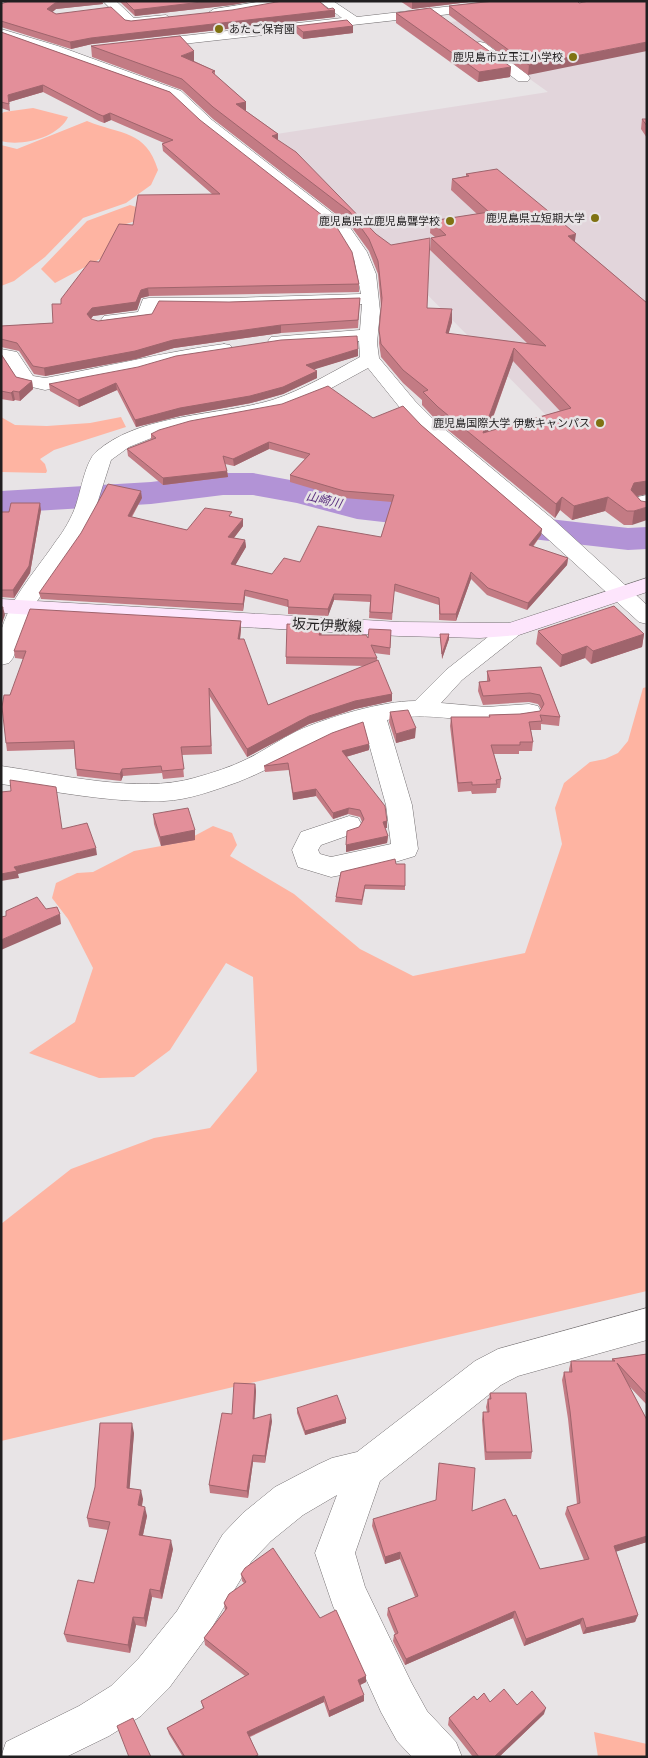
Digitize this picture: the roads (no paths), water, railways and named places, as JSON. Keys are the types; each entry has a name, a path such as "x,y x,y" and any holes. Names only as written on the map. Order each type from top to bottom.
{"main road":[{"name":"坂元伊敷線","path":"12,606 399,630 480,631 510,630 647,585"}],"street":[{"path":"205,14 286,1"},
{"path":"325,1 356,22"},
{"path":"136,46 531,1"},
{"path":"95,10 112,4 154,44"},
{"path":"264,4 282,15 296,28"},
{"path":"434,13 451,26"},
{"path":"131,22 177,17"},
{"path":"1,33 176,94 207,123 343,229 356,245 368,272 371,314 368,335 370,359 408,405 429,426 546,525 647,617"},
{"path":"472,41 523,78"},
{"path":"71,56 92,50"},
{"path":"99,322 146,316 148,303 162,301 228,303 323,298 370,299"},
{"path":"262,343 368,335"},
{"path":"1,379 26,380 45,384 138,366 174,356 242,346"},
{"path":"1,354 11,356 26,380"},
{"path":"1,658 12,606 68,539 89,499 102,457 122,443 152,431 187,421 275,405 308,393 370,359"},
{"path":"647,501 640,502 647,509"},
{"path":"421,709 454,675 510,630"},
{"path":"1,775 117,791 166,792 195,787 228,776 256,765 306,737 344,724 400,709 421,709 487,716 529,712"},
{"path":"349,825 310,839 304,850 308,860 331,866 372,859 405,849 399,804 373,716"},
{"path":"21,1757 75,1728 94,1721 126,1701 154,1674 191,1625 237,1548 257,1527 288,1501 332,1477 366,1469 488,1373 511,1361 647,1324"},
{"path":"366,1469 334,1553 347,1592 396,1697 412,1726 440,1757"}],"waterway":[{"name":"山崎川","path":"1,502 151,493 223,484 253,484 301,493 357,508 628,539 647,538"}],"place":[{"name":"あたご保育園","path":"219,29"},
{"name":"鹿児島市立玉江小学校","path":"573,57"},
{"name":"鹿児島県立短期大学","path":"595,218"},
{"name":"鹿児島県立鹿児島聾学校","path":"450,221"},
{"name":"鹿児島国際大学 伊敷キャンパス","path":"600,423"}]}
